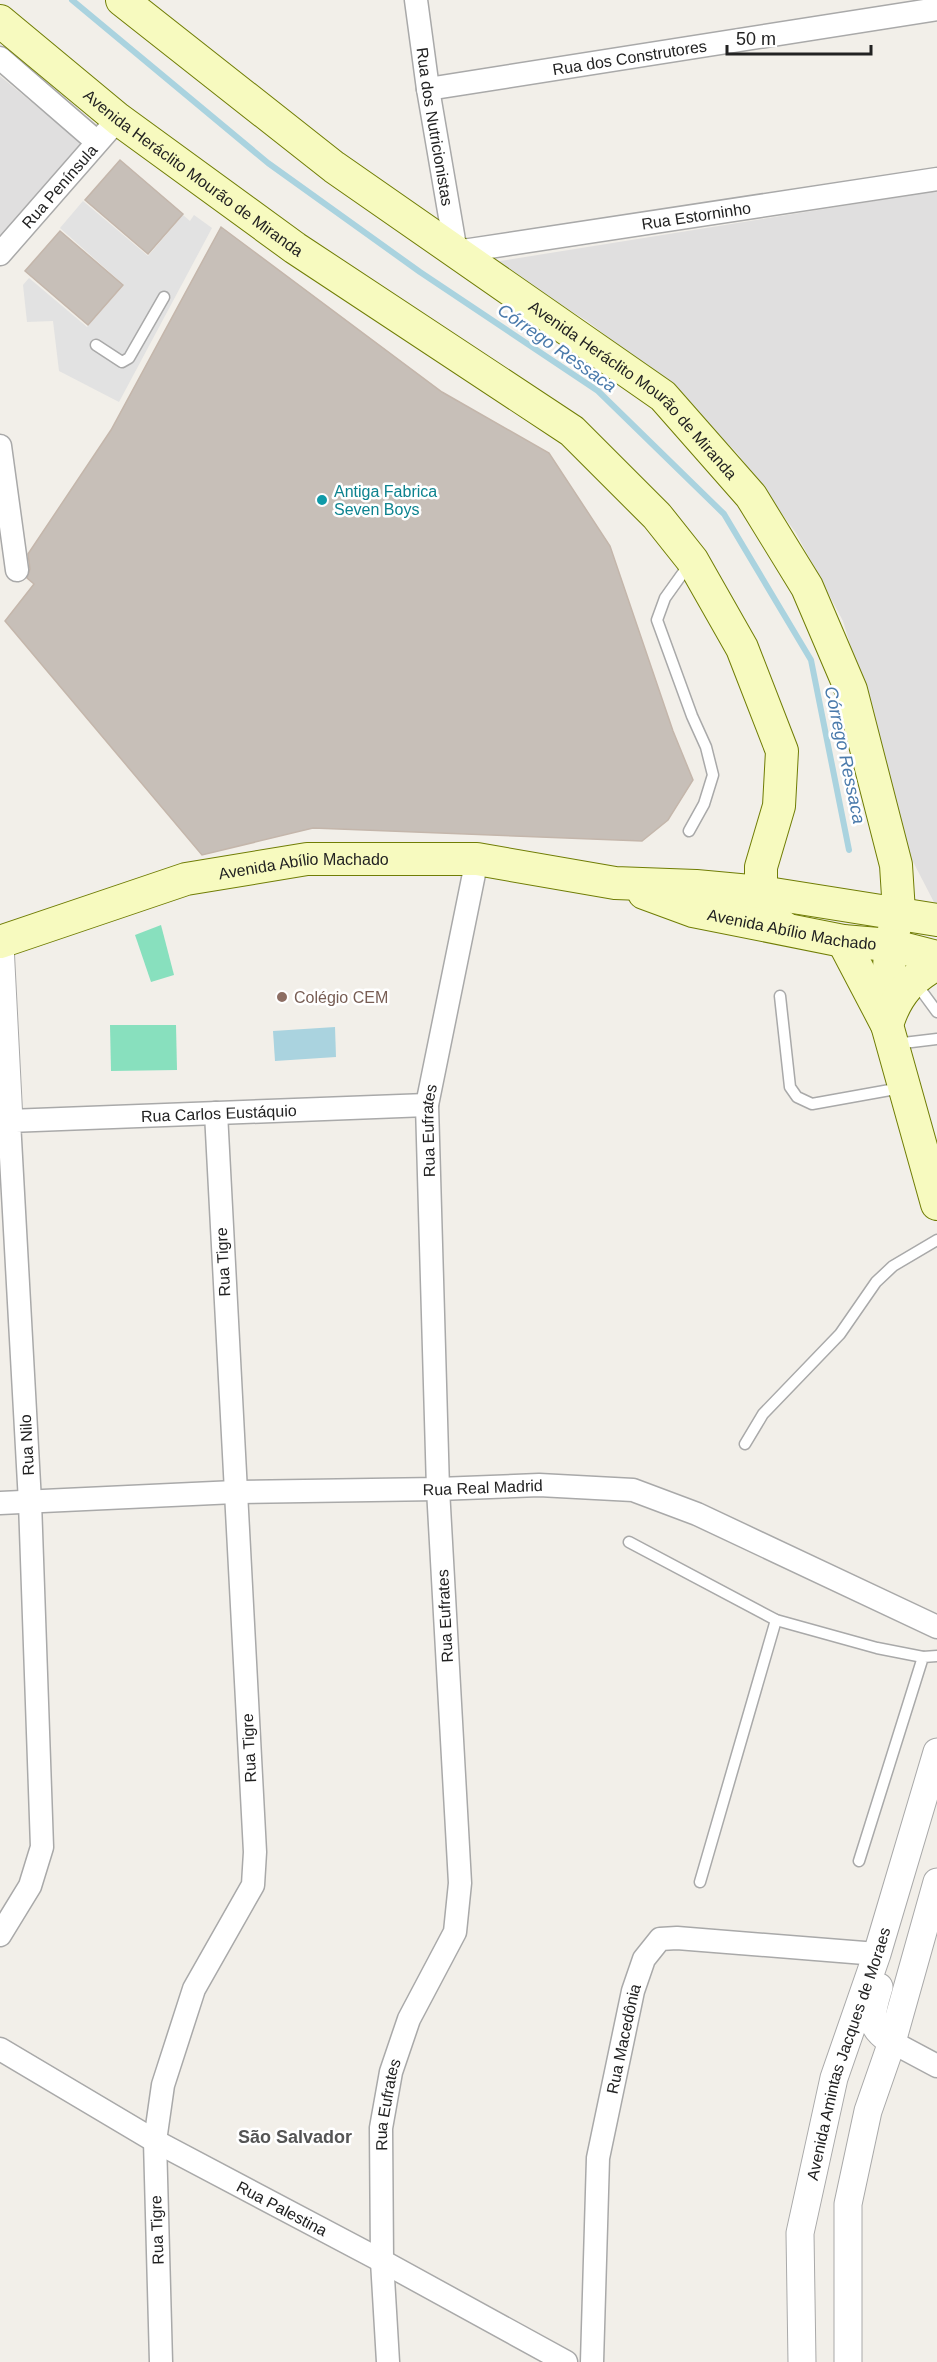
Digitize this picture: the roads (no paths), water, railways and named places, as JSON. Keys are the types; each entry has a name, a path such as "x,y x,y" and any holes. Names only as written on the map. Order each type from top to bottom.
{"main road":[{"name":"Avenida Heráclito Mourão de Miranda","path":"124,1 333,167 663,396 751,496 807,587 851,690 896,864 920,916 890,945 889,1035"},
{"name":"Avenida Heráclito Mourão de Miranda","path":"0,21 118,119 295,248 572,431 657,516 692,560 742,648 782,751 779,806 761,867 761,892 771,918 786,929"},
{"name":"Avenida Abílio Machado","path":"0,944 197,878 307,859 477,859 615,883 696,886 761,892 920,916"},
{"name":"Avenida Abílio Machado","path":"615,883 693,911 843,941 890,945 937,957"},
{"path":"843,941 889,1035 904,1088 932,1157 937,1203"},
{"path":"889,1035 898,998 925,972"}],"street":[{"name":"Rua dos Nutricionistas","path":"416,0 428,89 456,252"},
{"name":"Rua dos Construtores","path":"428,89 937,9"},
{"path":"0,58 97,142"},
{"name":"Rua Península","path":"0,254 118,119"},
{"name":"Rua Estorninho","path":"456,252 937,179"},
{"path":"0,446 17,570"},
{"name":"Rua Eufrates","path":"388,2362 382,2261 381,2128 391,2072 409,2019 455,1932 460,1883 438,1490 428,1105 477,859"},
{"name":"Rua Nilo","path":"0,944 5,1121 30,1502 42,1847 30,1886 0,1935"},
{"name":"Rua Carlos Eustáquio","path":"5,1121 428,1105"},
{"name":"Rua Tigre","path":"161,2362 155,2141 163,2085 194,1989 253,1885 255,1852 216,1113"},
{"name":"Rua Real Madrid","path":"0,1503 235,1492 438,1490 538,1485 633,1490 697,1514 937,1627"},
{"name":"Avenida Amintas Jacques de Moraes","path":"802,2362 800,2233 834,2078 877,1954 937,1752"},
{"name":"Avenida Amintas Jacques de Moraes","path":"848,2362 848,2204 868,2111 892,2042 937,1882"},
{"name":"Rua Macedônia","path":"592,2362 598,2158 633,1991 644,1959 652,1947 660,1939 677,1938 877,1954"},
{"path":"877,1954 881,1969 880,1984 873,2008 872,2019 875,2029 892,2042 937,2066"},
{"name":"Rua Palestina","path":"0,2049 155,2141 382,2261 566,2362"}],"lane":[{"path":"96,345 122,362 129,358 164,297"},
{"path":"689,831 704,804 713,775 706,747 692,716 657,620 664,598 692,560"},
{"path":"925,972 937,1012"},
{"path":"780,996 790,1087 797,1097 812,1104 904,1088"},
{"path":"889,1035 937,1039"},
{"path":"745,1444 763,1414 840,1334 876,1282 893,1266 937,1240"},
{"path":"629,1542 776,1620 877,1648 923,1657 937,1656"},
{"path":"700,1882 776,1620"},
{"path":"859,1861 923,1657"}],"water":[{"path":"335,1027 336,1057 275,1061 273,1031"}],"waterway":[{"name":"Córrego Ressaca","path":"72,0 268,163 420,272 598,391 724,514 811,660 849,850"}],"place":[{"name":"Antiga Fabrica Seven Boys","path":"322,500"},
{"name":"Colégio CEM","path":"282,997"}],"district":[{"name":"São Salvador","path":"295,2137"}]}
